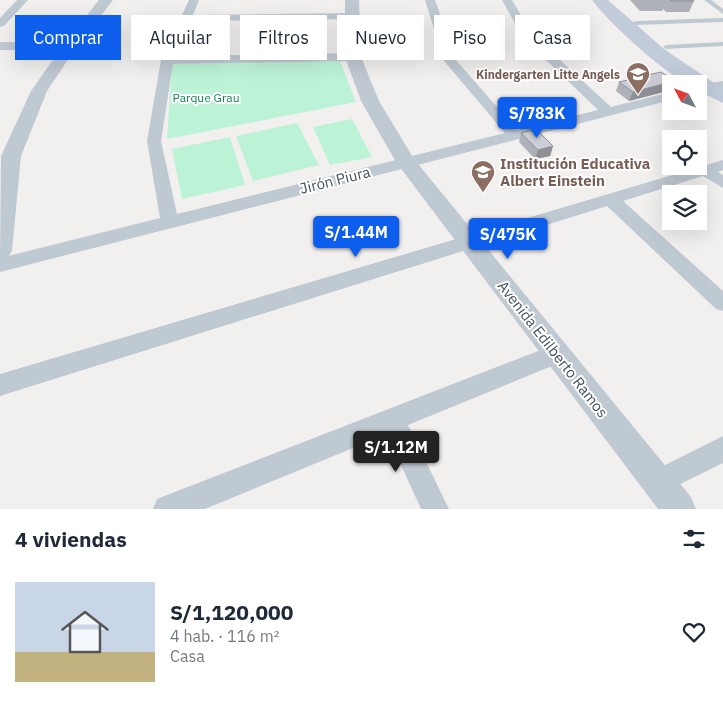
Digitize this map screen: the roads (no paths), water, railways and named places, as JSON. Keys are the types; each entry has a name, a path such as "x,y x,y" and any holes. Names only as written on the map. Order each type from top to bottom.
{"main road":[{"path":"600,0 624,26 648,47 713,86"},
{"path":"613,0 636,23 713,86 723,97"}],"street":[{"path":"0,24 23,0"},
{"path":"94,15 106,0"},
{"path":"186,15 194,0"},
{"path":"430,0 450,61 514,135"},
{"path":"507,0 527,36 607,112"},
{"path":"230,15 352,8"},
{"path":"0,46 15,46"},
{"path":"230,59 337,57"},
{"path":"0,251 11,156 39,91 60,60"},
{"path":"167,60 154,140 170,222"},
{"name":"Avenida Edilberto Ramos","path":"354,60 370,101 406,162 679,509"},
{"name":"Jirón Piura","path":"0,265 662,98"},
{"path":"0,385 714,168 723,183"},
{"path":"610,199 723,303"},
{"path":"167,509 208,502 393,420 556,354"},
{"path":"393,420 435,509"},
{"path":"658,482 723,449"}],"lane":[{"path":"707,0 723,12"},
{"path":"636,23 723,20"},
{"path":"666,47 723,44"}],"place":[{"name":"Kindergarten Litte Angels","path":"638,95"},
{"name":"Institución Educativa Albert Einstein","path":"483,193"}],"park label":[{"name":"Parque Grau","path":"206,97"}]}
